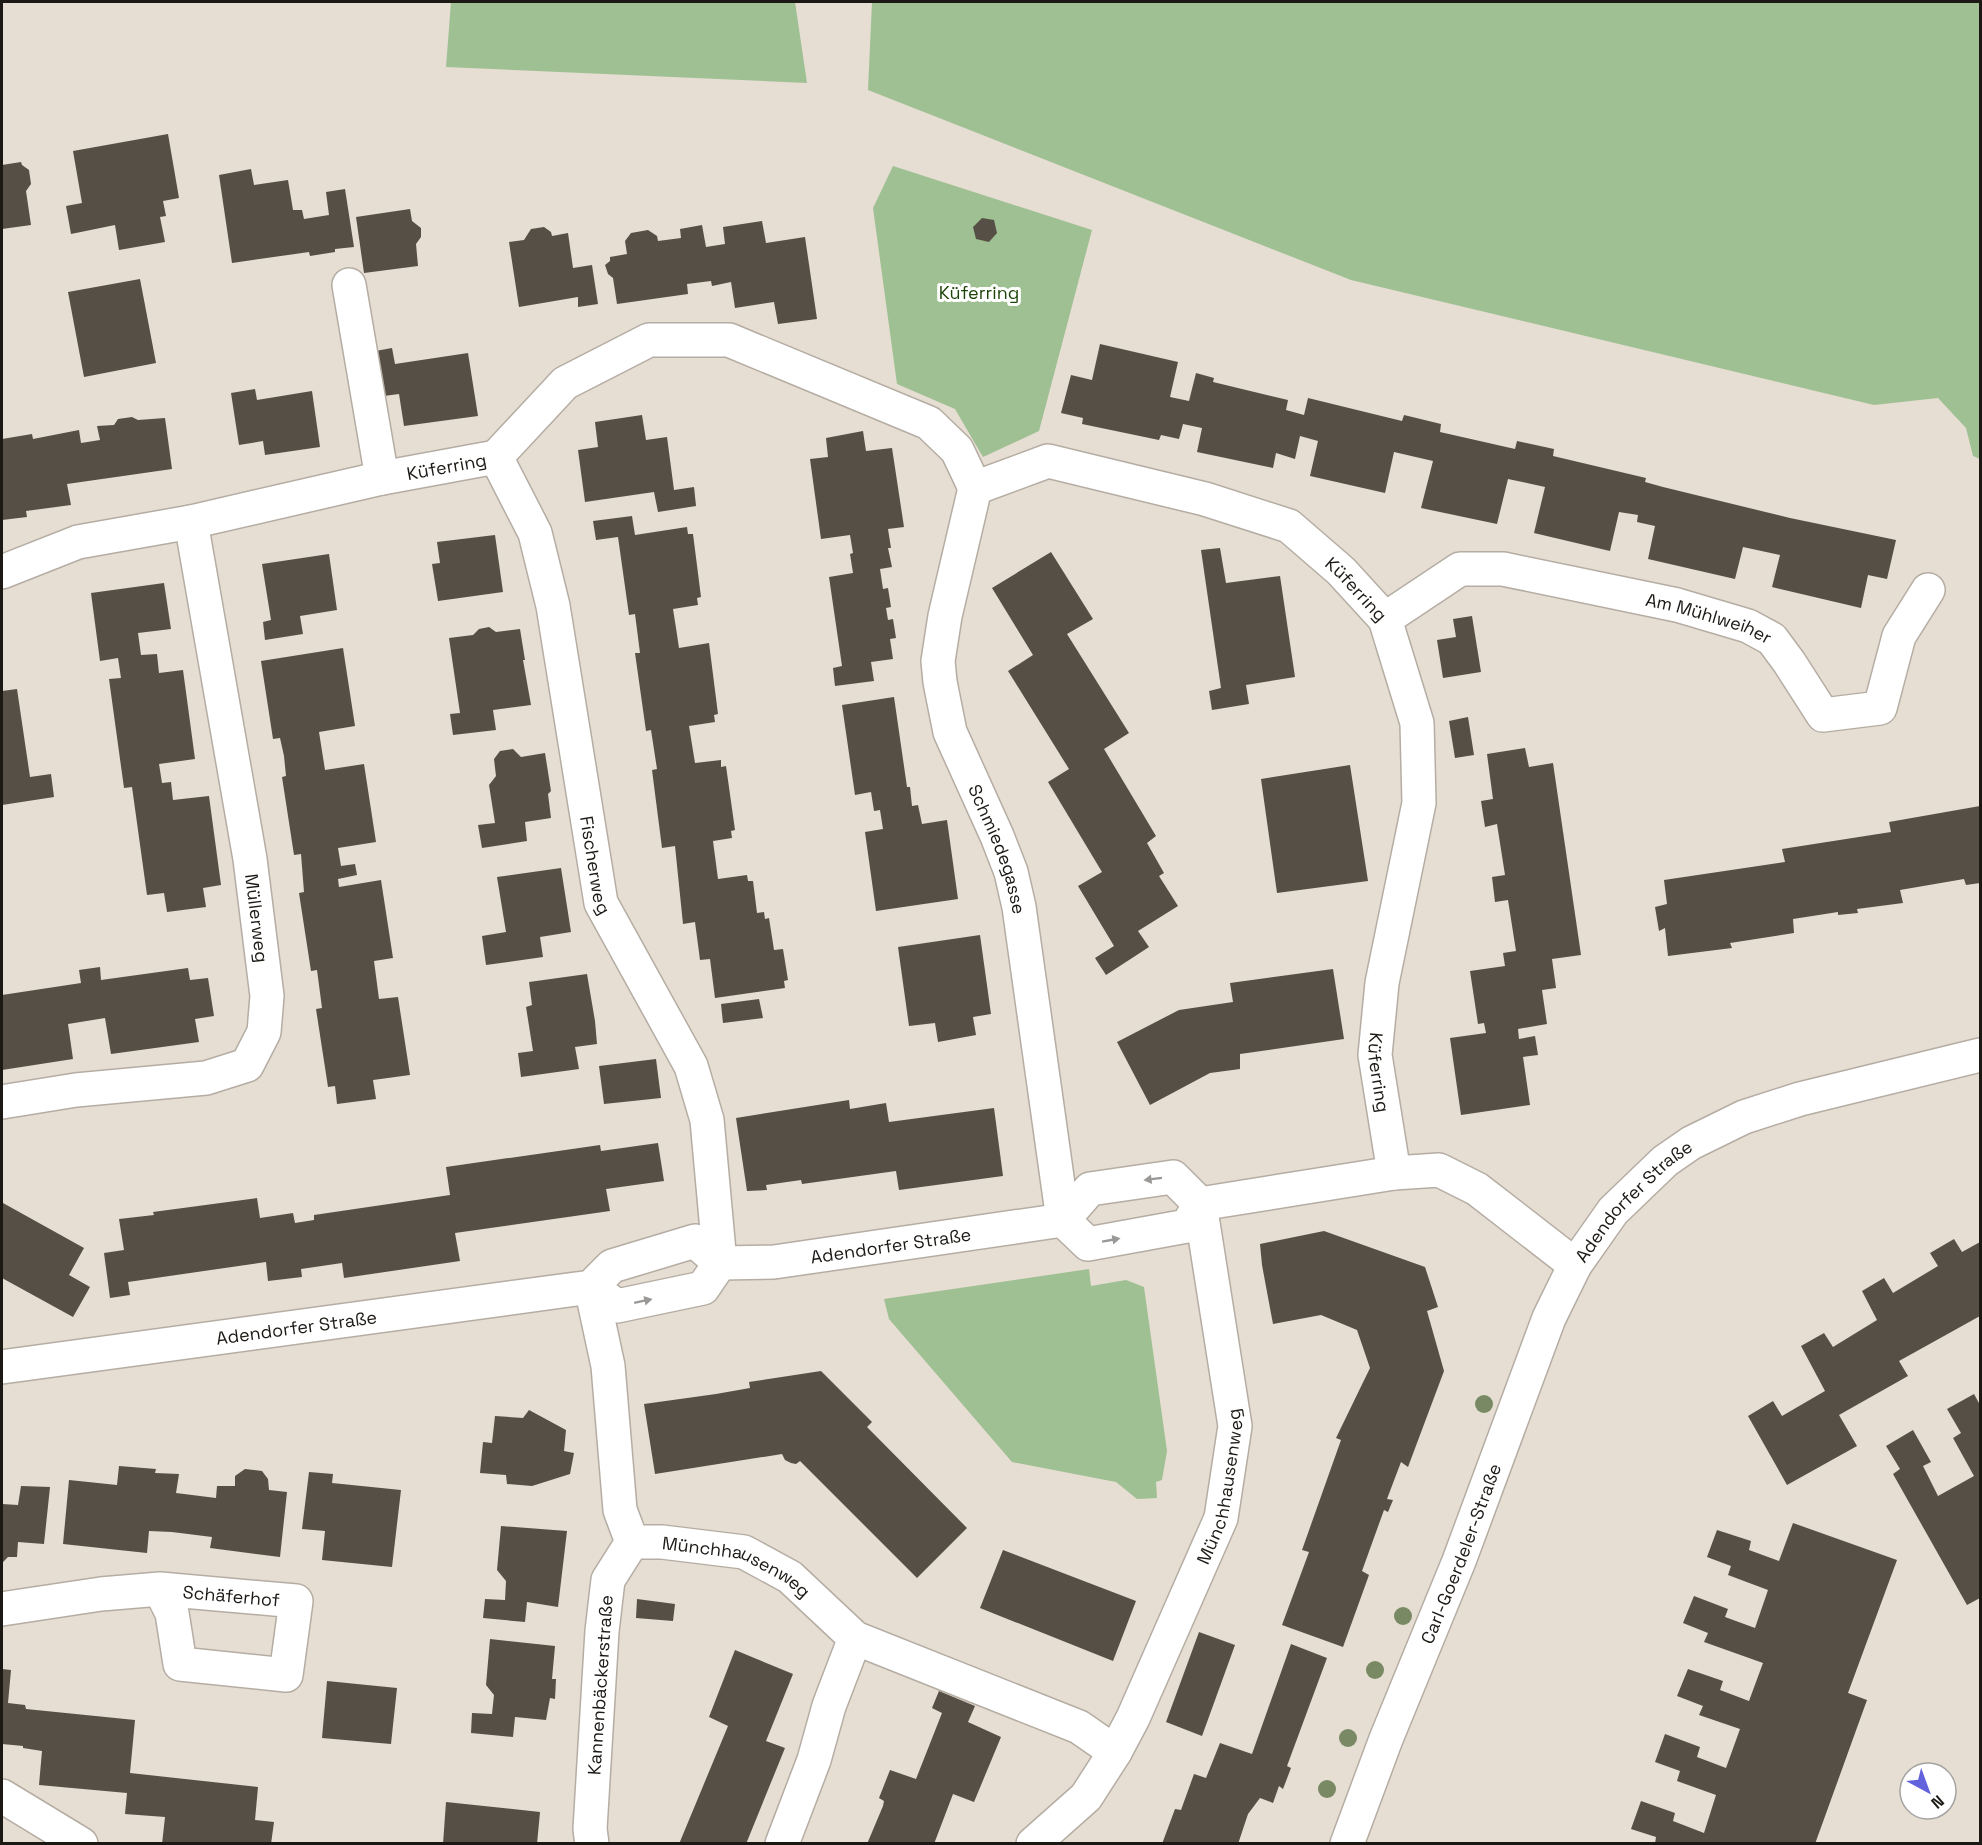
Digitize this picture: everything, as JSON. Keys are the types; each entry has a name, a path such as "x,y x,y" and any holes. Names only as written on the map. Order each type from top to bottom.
{"street":[{"name":"Küferring","path":"349,285 382,478"},
{"name":"Küferring","path":"2,572 78,542 190,522 382,478 496,457 565,383 649,340 729,340 929,423 957,450 975,488 1048,461 1216,502 1289,526 1341,571 1385,619 1417,723 1419,803 1382,983 1375,1055 1394,1173"},
{"name":"Fischerweg","path":"496,457 535,533 553,606 601,903 691,1066 707,1120 720,1263"},
{"name":"Schmiedegasse","path":"975,488 945,616 938,661 940,682 950,732 1011,872 1019,907 1063,1220"},
{"name":"Müllerweg","path":"2,1102 76,1090 206,1078 248,1065 264,1032 267,996 250,859 190,522"},
{"name":"Am Mühlweiher","path":"1385,619 1460,569 1503,569 1677,605 1748,626 1772,639 1823,715 1880,708 1899,636 1928,590"},
{"name":"Adendorfer Straße","path":"1200,1204 1394,1173 1439,1170 1476,1189 1575,1265 1613,1210 1633,1189 1665,1161 1715,1129 1800,1099 1861,1086 1980,1055"},
{"path":"1173,1177 1200,1204 1187,1226 1088,1244 1063,1220 1090,1188 1173,1177"},
{"name":"Münchhausenweg","path":"1033,1844 1086,1797 1115,1752 1132,1719 1221,1518 1235,1426 1200,1204"},
{"name":"Adendorfer Straße","path":"720,1263 774,1262 1063,1220"},
{"path":"695,1241 720,1263 703,1288 617,1306 591,1287 612,1266 695,1241"},
{"name":"Carl-Goerdeler-Straße","path":"1347,1844 1386,1739 1459,1561 1549,1318 1575,1265"},
{"name":"Adendorfer Straße","path":"2,1368 591,1287"},
{"path":"591,1287 608,1366 620,1510 632,1542"},
{"name":"Münchhausenweg","path":"632,1542 662,1542 744,1552 790,1577 855,1638 1079,1727 1115,1752"},
{"name":"Kannenbäckerstraße","path":"592,1844 590,1829 600,1654 608,1580 632,1542"},
{"name":"Schäferhof","path":"2,1609 101,1594 160,1589"},
{"path":"782,1844 814,1760 828,1706 855,1638"},
{"path":"2,1796 81,1844"}],"green space":[{"path":"451,2 795,2 807,83 446,67"},
{"path":"872,2 1980,2 1980,459 1973,456 1966,428 1938,398 1874,405 1351,280 868,90"},
{"name":"Küferring","path":"893,166 1092,230 1039,431 983,457 955,409 897,384 873,208"},
{"path":"1089,1269 1091,1286 1126,1280 1144,1287 1167,1451 1162,1480 1156,1482 1157,1498 1137,1499 1116,1482 1012,1462 889,1319 884,1299"}],"building":[{"path":"168,134 179,198 163,201 166,216 160,217 165,242 119,250 115,225 71,234 66,206 82,203 73,151"},
{"path":"21,162 29,170 31,184 26,191 31,225 2,229 2,165"},
{"path":"251,169 254,185 288,180 293,210 302,210 304,219 329,215 326,192 345,189 354,247 335,249 335,252 310,256 309,252 232,263 219,175"},
{"path":"410,209 412,221 421,228 421,237 416,244 418,266 364,273 356,217"},
{"path":"982,218 994,220 997,233 989,242 976,239 973,227"},
{"path":"762,221 766,243 805,237 817,319 778,324 774,302 735,308 731,282 712,286 711,281 687,284 688,294 617,304 613,278 608,274 605,265 610,261 610,257 627,254 625,241 631,233 648,230 657,236 658,241 681,238 680,229 702,225 706,247 725,244 723,227"},
{"path":"544,227 551,232 552,236 568,233 573,268 592,265 598,304 578,307 578,297 519,307 509,242 524,240 531,229"},
{"path":"140,279 156,363 84,377 68,292"},
{"path":"1100,344 1178,362 1170,397 1189,401 1196,373 1214,378 1213,382 1288,400 1286,410 1304,415 1308,398 1402,421 1404,415 1441,424 1440,432 1515,449 1517,441 1554,449 1553,456 1646,478 1645,482 1663,487 1790,518 1896,540 1887,579 1868,575 1861,608 1772,587 1780,555 1743,547 1735,579 1648,559 1655,526 1637,522 1638,515 1619,512 1610,551 1534,533 1545,487 1508,479 1497,524 1421,508 1433,461 1394,452 1385,493 1310,476 1318,441 1300,436 1295,459 1276,453 1273,468 1197,452 1202,428 1183,424 1179,439 1161,435 1159,440 1082,424 1083,418 1061,413 1071,375 1092,380"},
{"path":"392,348 395,364 468,353 478,416 404,426 399,394 376,397 370,352"},
{"path":"255,389 257,400 312,391 320,447 265,455 263,441 239,445 231,393"},
{"path":"642,415 646,440 667,437 674,490 694,487 696,506 658,512 654,492 585,502 578,450 598,447 595,422"},
{"path":"132,417 138,420 165,418 172,469 67,484 71,505 26,511 27,517 2,520 2,439 32,434 33,439 79,430 81,443 100,440 97,426 114,425 118,419"},
{"path":"863,431 866,451 892,448 904,527 888,529 891,548 888,548 892,567 880,569 883,589 888,588 891,607 886,608 888,620 893,619 896,638 890,639 893,659 871,662 874,681 835,686 833,668 842,666 829,577 853,573 850,554 853,553 850,535 821,539 810,459 828,457 826,438"},
{"path":"632,516 635,535 687,527 688,534 693,534 701,597 697,598 698,605 673,609 679,648 709,643 718,714 714,715 715,722 689,726 695,763 721,760 721,767 726,766 735,830 731,831 732,838 713,841 718,879 747,875 748,881 753,881 757,913 764,912 765,919 769,918 774,950 783,949 788,980 784,981 785,988 715,998 710,959 700,960 695,922 683,924 675,846 662,848 652,770 657,769 651,730 646,731 635,653 640,653 635,614 629,615 618,537 596,540 593,521"},
{"path":"495,535 503,592 438,601 432,564 440,563 437,542"},
{"path":"1220,548 1226,583 1280,576 1295,677 1246,685 1249,704 1212,710 1209,691 1221,688 1201,550"},
{"path":"1051,552 1093,619 1067,634 1129,733 1104,749 1156,836 1147,843 1164,873 1159,876 1178,906 1138,931 1149,947 1106,975 1095,958 1114,946 1078,886 1102,872 1048,782 1069,769 1008,671 1033,655 992,588"},
{"path":"329,554 337,610 300,616 303,634 265,640 263,622 271,620 262,564"},
{"path":"164,583 171,629 138,633 141,655 157,654 159,673 183,670 195,759 159,764 162,783 171,782 173,800 209,796 221,885 203,888 206,907 167,912 164,893 147,895 132,787 124,788 109,679 121,678 118,658 100,661 91,593"},
{"path":"1472,616 1481,672 1443,678 1437,640 1456,637 1453,619"},
{"path":"489,627 496,632 520,629 531,705 493,710 496,730 453,735 450,714 460,713 449,638 473,635 479,629"},
{"path":"343,648 355,726 319,732 325,770 364,764 376,842 338,848 341,866 355,864 357,875 338,879 339,887 381,880 393,958 374,961 379,999 398,997 410,1075 373,1080 376,1099 337,1104 335,1086 328,1087 316,1009 322,1008 317,970 311,971 299,893 304,892 301,854 294,855 282,777 286,776 284,756 280,738 273,739 261,661"},
{"path":"17,689 30,777 51,774 54,797 2,805 2,691"},
{"path":"894,697 907,787 910,787 912,806 918,805 922,824 947,820 958,899 876,911 865,832 883,829 880,810 874,811 871,792 855,795 842,705"},
{"path":"1468,717 1474,755 1455,758 1449,721"},
{"path":"1525,748 1529,767 1553,763 1581,955 1552,959 1556,988 1542,990 1547,1024 1518,1029 1519,1039 1535,1036 1538,1055 1523,1057 1530,1105 1461,1115 1450,1038 1486,1033 1484,1023 1478,1024 1470,971 1505,966 1503,953 1516,951 1508,900 1495,902 1492,877 1505,875 1497,824 1485,827 1481,801 1493,799 1487,754"},
{"path":"513,749 521,757 545,753 551,791 548,794 551,818 525,822 527,841 482,848 478,825 495,823 489,785 496,776 494,759 500,751"},
{"path":"1350,765 1368,881 1277,893 1261,779"},
{"path":"1980,806 1980,883 1966,885 1964,879 1900,890 1903,903 1857,909 1858,913 1838,915 1838,912 1793,919 1794,933 1730,943 1732,948 1668,956 1665,928 1659,931 1655,907 1667,904 1664,880 1785,862 1782,849 1891,832 1889,822"},
{"path":"561,868 571,932 540,937 543,957 486,965 482,936 506,932 497,877"},
{"path":"980,935 991,1014 973,1017 976,1035 938,1042 935,1023 909,1026 898,947"},
{"path":"100,967 101,980 188,968 190,980 208,978 214,1016 195,1019 199,1042 111,1054 105,1018 68,1024 73,1059 2,1070 2,995 81,983 79,970"},
{"path":"1333,969 1344,1039 1240,1054 1240,1069 1210,1073 1150,1105 1117,1042 1179,1010 1233,1002 1230,983"},
{"path":"587,974 597,1044 575,1047 579,1069 521,1077 518,1053 533,1051 526,1007 532,1005 529,982"},
{"path":"759,999 763,1018 723,1023 721,1004"},
{"path":"656,1059 661,1098 604,1104 599,1066"},
{"path":"849,1100 850,1109 886,1103 889,1122 994,1108 1003,1176 899,1190 896,1171 802,1184 801,1180 766,1185 767,1190 747,1191 736,1118"},
{"path":"658,1143 664,1181 606,1189 610,1211 455,1233 460,1261 344,1278 342,1263 301,1269 302,1277 268,1281 266,1262 128,1282 130,1295 110,1298 104,1253 124,1250 119,1219 154,1215 153,1212 257,1198 260,1218 293,1213 295,1223 314,1220 314,1215 450,1195 446,1167 600,1145 601,1151"},
{"path":"3,1203 84,1248 69,1275 90,1287 73,1317 2,1278"},
{"path":"1324,1231 1425,1267 1438,1307 1427,1311 1444,1371 1408,1467 1401,1462 1387,1499 1393,1500 1388,1512 1384,1510 1362,1571 1369,1575 1343,1647 1282,1625 1309,1552 1302,1550 1341,1440 1336,1438 1370,1368 1357,1330 1321,1315 1273,1324 1260,1244"},
{"path":"1954,1239 1962,1252 1980,1242 1980,1316 1899,1361 1908,1376 1839,1415 1857,1446 1787,1485 1748,1416 1773,1401 1782,1416 1825,1391 1801,1346 1824,1333 1833,1347 1877,1320 1862,1291 1884,1278 1893,1293 1938,1266 1930,1253"},
{"path":"821,1371 872,1422 867,1427 967,1528 917,1578 800,1461 796,1464 791,1463 785,1460 782,1454 655,1474 644,1404 750,1388 749,1382"},
{"path":"1974,1394 1980,1405 1980,1598 1967,1605 1893,1474 1900,1469 1886,1446 1913,1430 1931,1462 1923,1466 1938,1496 1974,1476 1953,1438 1961,1433 1947,1409"},
{"path":"529,1410 566,1430 564,1451 574,1453 570,1474 532,1486 507,1484 506,1475 480,1473 483,1442 492,1443 495,1416 523,1418"},
{"path":"119,1466 156,1469 155,1473 179,1474 176,1493 216,1498 217,1486 235,1486 235,1476 245,1469 262,1471 268,1479 269,1490 287,1492 280,1557 210,1548 212,1537 172,1532 149,1531 147,1553 63,1544 69,1480 117,1485"},
{"path":"309,1472 333,1474 332,1483 401,1490 392,1567 322,1560 325,1531 302,1529"},
{"path":"21,1486 50,1487 44,1544 18,1542 17,1557 8,1557 2,1563 2,1504 18,1505"},
{"path":"1793,1523 1897,1560 1848,1693 1867,1700 1815,1844 1655,1844 1656,1837 1631,1829 1641,1801 1675,1813 1673,1821 1704,1833 1716,1795 1677,1781 1680,1771 1655,1762 1665,1734 1700,1747 1697,1757 1726,1768 1740,1729 1699,1715 1703,1706 1677,1696 1688,1669 1723,1681 1720,1690 1749,1701 1763,1663 1704,1642 1708,1633 1683,1623 1694,1596 1728,1609 1725,1617 1755,1628 1768,1590 1728,1575 1731,1566 1707,1557 1717,1530 1751,1541 1749,1550 1779,1561"},
{"path":"501,1526 567,1531 558,1607 527,1602 525,1622 483,1618 485,1599 505,1600 506,1581 497,1570"},
{"path":"1003,1550 1136,1601 1113,1661 980,1608"},
{"path":"637,1599 675,1604 673,1621 636,1618"},
{"path":"1199,1632 1235,1645 1202,1736 1166,1722"},
{"path":"490,1639 555,1646 552,1679 556,1679 555,1699 550,1698 546,1720 515,1717 513,1737 471,1733 472,1713 492,1714 494,1695 486,1685"},
{"path":"1291,1644 1327,1658 1287,1766 1291,1768 1283,1789 1279,1786 1273,1803 1260,1798 1248,1814 1238,1844 1162,1844 1175,1809 1181,1810 1194,1774 1206,1778 1220,1743 1252,1754"},
{"path":"735,1650 793,1674 766,1741 785,1748 746,1844 679,1844 728,1726 709,1717"},
{"path":"2,1669 11,1670 8,1703 25,1705 26,1709 135,1720 130,1773 258,1787 255,1820 274,1822 271,1844 162,1844 165,1817 125,1814 127,1793 39,1785 42,1751 2,1744"},
{"path":"327,1681 397,1688 391,1744 322,1738"},
{"path":"939,1691 975,1706 968,1722 1001,1737 974,1802 953,1794 934,1844 867,1844 883,1806 884,1801 879,1798 890,1770 916,1779 942,1713 932,1708"},
{"path":"446,1802 540,1812 537,1844 443,1844"}]}
